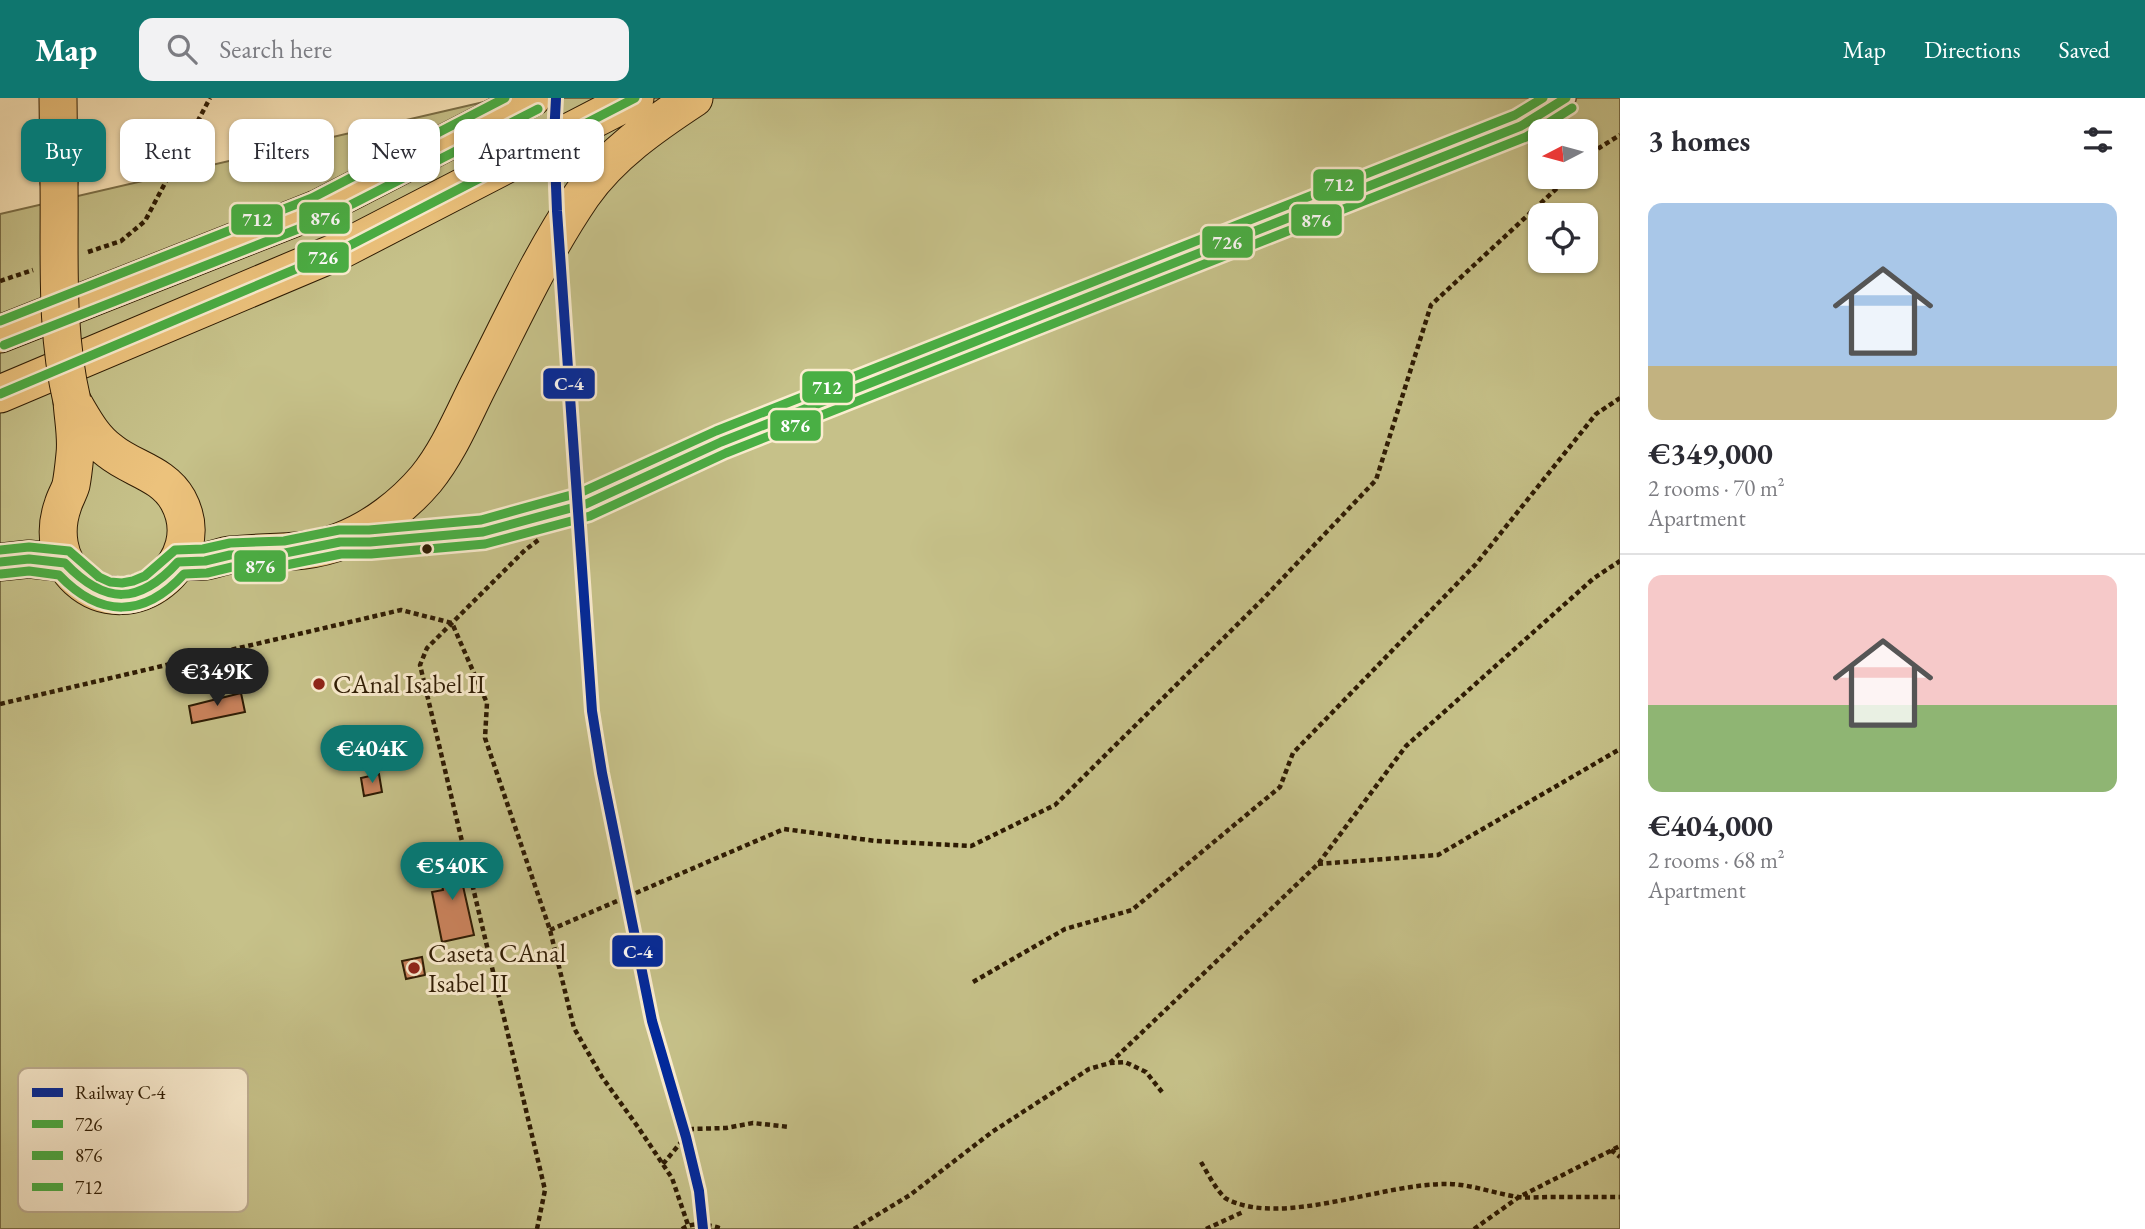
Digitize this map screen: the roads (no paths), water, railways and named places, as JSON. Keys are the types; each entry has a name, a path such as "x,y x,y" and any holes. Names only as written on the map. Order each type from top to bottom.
{"highway":[{"path":"58,98 60,326 64,368 72,401 76,449 70,488 58,523 58,543 65,563 78,578 94,589 112,595 132,595 151,589 166,577 178,562 185,542 185,520 178,500 165,483 111,453 92,435 72,401"},
{"path":"0,334 317,209 532,98"},
{"path":"0,394 341,250 635,98"},
{"path":"178,562 205,561 230,555 285,553 340,542 379,521 405,501 427,478 447,447 545,257 584,193 630,144 694,98"},
{"path":"0,562 29,559 65,563"}],"street":[{"path":"340,542 483,532 586,504 721,442 1521,126 1566,98"}],"rail line":[{"name":"C-4","path":"556,98 554,136 557,211 592,711 652,1021 686,1137 699,1191 703,1229"}],"place":[{"name":"CAnal Isabel II","path":"319,684"},
{"name":"Caseta CAnal Isabel II","path":"414,968"}]}
